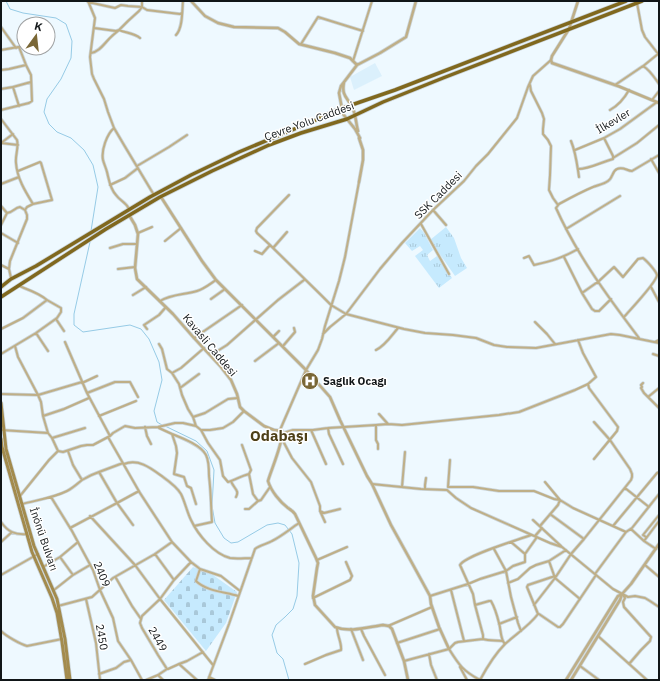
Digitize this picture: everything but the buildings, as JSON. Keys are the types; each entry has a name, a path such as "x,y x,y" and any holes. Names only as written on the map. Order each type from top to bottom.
{"highway":[{"name":"Çevre Yolu Caddesi","path":"1,286 129,209 239,152 342,108 401,88 626,1"},
{"name":"Çevre Yolu Caddesi","path":"1,297 85,241 161,197 212,171 269,145 301,133 347,119 389,99 642,1"}],"main road":[{"name":"İnönü Bulvarı","path":"1,403 2,430 6,449 20,496 27,534 57,613 68,680"},
{"name":"İnönü Bulvarı","path":"1,439 36,555 54,590 64,633 68,680"}],"street":[{"path":"88,1 115,8 121,5 142,7 147,10 182,13"},
{"path":"88,1 95,18 91,53 92,74 104,99 114,128 154,195"},
{"path":"91,53 95,53 100,49 142,7 142,1"},
{"path":"176,35 178,33 183,1"},
{"path":"192,1 205,16 218,23 234,27 278,28 301,44 350,58 357,65"},
{"path":"353,61 372,1"},
{"path":"360,138 343,114 340,93 341,86 347,76 357,65 406,37 416,1"},
{"path":"578,1 569,30 551,60 552,63 629,90 658,103"},
{"path":"615,85 658,54 645,37 642,30 637,3"},
{"path":"301,44 318,17 363,31"},
{"path":"1,27 16,47"},
{"path":"94,28 116,31 119,30 136,34 140,38"},
{"path":"1,50 16,48"},
{"path":"1,110 19,106 31,102 32,100 31,75 21,56"},
{"name":"SSK Caddesi","path":"323,334 346,314 390,257 433,210 464,181 506,134 517,118 529,83 533,76 551,60"},
{"path":"1,70 26,65"},
{"path":"642,67 646,68 659,84"},
{"path":"347,76 344,82 343,90 355,115 363,150 363,160 345,257 318,350 306,370 280,430 283,434 282,439 268,481 270,487 282,503 295,514 317,560 312,596 315,604 337,628 351,629 384,625 388,626 432,607"},
{"path":"1,89 31,82"},
{"path":"529,83 531,92 542,113 544,119 544,134 550,146 549,190 558,205 556,208 578,249 640,339"},
{"path":"13,87 19,106"},
{"path":"610,110 617,106 625,98 629,90"},
{"path":"652,100 659,91"},
{"name":"İlkevler","path":"575,150 604,138 620,129 658,103"},
{"path":"1,120 17,140 18,145 16,161 19,177 24,190 33,204"},
{"path":"578,169 584,169 613,159 637,143 659,125"},
{"path":"114,128 110,131 108,136 103,160 110,185 116,196 127,204 129,209"},
{"path":"1,143 12,134"},
{"path":"110,185 124,178 137,167 187,135"},
{"path":"604,138 613,158"},
{"path":"571,141 575,150 579,177"},
{"path":"1,143 18,145"},
{"path":"558,205 594,186 608,181 617,169 624,168 632,171 659,154"},
{"path":"651,159 659,173"},
{"path":"18,171 40,162 42,163 52,200 33,204 25,210"},
{"path":"1,184 19,177"},
{"path":"289,195 257,228 256,231 331,305 346,314 398,328 425,333 476,338 507,348 536,348 611,334 659,343"},
{"path":"566,228 620,196"},
{"path":"161,197 216,280 283,346 330,397 391,525 430,596 432,607 440,629 449,649 467,680"},
{"path":"1,206 7,213"},
{"path":"7,213 13,212 20,207 25,210 27,215 27,220 10,261 9,269 11,279"},
{"path":"433,210 446,225"},
{"path":"1,225 7,213"},
{"name":"Kavasli Caddesi","path":"130,215 138,233 135,267 137,279 166,307 221,367 231,380 240,407 264,426 274,430 280,430"},
{"path":"420,224 449,274"},
{"path":"138,233 152,227"},
{"path":"165,241 182,228"},
{"path":"273,248 287,232"},
{"path":"1,233 18,243"},
{"path":"110,248 123,244 137,244"},
{"path":"256,251 262,254 270,244"},
{"path":"524,258 529,256 534,265 564,257 578,249"},
{"path":"564,257 582,293 592,309 598,311 611,299"},
{"path":"582,293 599,281 614,266 624,277 638,260 643,258 649,264 657,277 624,317"},
{"path":"1,265 9,269"},
{"path":"118,269 135,267"},
{"path":"160,301 168,297 204,288 216,280"},
{"path":"211,355 227,345 278,300 304,280"},
{"path":"1,354 56,319 61,308 29,290 17,286"},
{"path":"133,295 146,287"},
{"path":"650,287 659,302"},
{"path":"210,299 225,288"},
{"path":"1,329 23,318 47,300"},
{"path":"194,338 242,305"},
{"path":"147,329 144,325 159,315 166,307"},
{"path":"56,319 64,331"},
{"path":"535,322 547,334 554,344"},
{"path":"283,346 295,332 294,328"},
{"path":"376,350 383,345 398,328"},
{"path":"273,337 279,331"},
{"path":"36,333 48,351"},
{"path":"283,434 293,430 388,424 402,425 499,416 519,412 575,390 588,384 596,377 578,340"},
{"path":"65,342 86,393 109,437 139,491 172,542 191,562 200,569 221,576 240,591"},
{"path":"255,361 279,343"},
{"path":"159,344 168,369 179,384 184,401 194,417 196,426"},
{"path":"15,346 18,357 38,394 41,402 42,416 48,433 58,451"},
{"path":"172,373 181,368 204,348"},
{"path":"654,354 659,356"},
{"path":"180,388 199,374"},
{"path":"1,394 38,394 82,383 97,376"},
{"path":"86,393 115,382 130,382 138,397"},
{"path":"643,383 641,388 644,393 659,408"},
{"path":"588,384 589,388 618,426 617,431 594,459"},
{"path":"648,397 659,388"},
{"path":"42,416 89,398"},
{"path":"194,417 205,413 228,399 238,398"},
{"path":"99,416 136,401"},
{"path":"201,430 223,428 233,422 244,411"},
{"path":"379,414 388,424"},
{"path":"534,605 571,554 625,488 632,477 632,474 610,440 594,422"},
{"path":"58,451 63,452 81,446 93,445 109,437 125,426 135,428 162,427 175,423 183,423 196,426 201,430 220,460 223,476 228,482 249,474"},
{"path":"376,425 376,440 378,449"},
{"path":"146,427 147,436 151,444"},
{"path":"158,427 188,441 198,447 205,454 211,497 212,522 194,526"},
{"path":"52,438 85,428"},
{"path":"328,428 329,434 343,464"},
{"path":"2,430 48,433"},
{"path":"311,430 326,464"},
{"path":"172,434 177,453 174,474 184,478 187,486 191,488 196,504"},
{"path":"282,439 292,458 311,482 325,522"},
{"path":"242,445 250,469 249,474 253,494 258,501"},
{"path":"20,496 58,451"},
{"path":"68,451 73,465 82,480"},
{"path":"402,487 405,452"},
{"path":"1,460 6,459"},
{"path":"447,490 450,460"},
{"path":"21,505 67,491 76,486 82,480 99,472 124,463 133,462 154,469 172,484 181,494 194,526 209,546 222,555 231,558 252,558"},
{"path":"99,472 117,503 133,525"},
{"path":"613,526 656,473 659,472"},
{"path":"425,489 426,478"},
{"path":"231,481 238,494 236,498"},
{"path":"545,482 560,500 573,508 626,532"},
{"path":"372,484 447,490 471,508 562,547"},
{"path":"245,509 249,509 261,500 270,487"},
{"path":"448,487 473,487 499,491 534,491 560,500"},
{"path":"625,488 649,507"},
{"path":"70,528 139,491"},
{"path":"555,577 528,585 527,587 538,614 560,627 626,532 631,529 659,495"},
{"name":"2409","path":"51,497 90,565 113,618 118,641 142,680"},
{"path":"430,596 506,571 513,566 525,562 525,554 541,527 560,500"},
{"path":"320,511 324,512 340,509"},
{"path":"550,514 584,539"},
{"path":"646,537 643,534 659,515"},
{"path":"90,516 135,565 213,665"},
{"path":"533,520 562,547 613,589 628,597 635,596 645,598 659,607"},
{"path":"644,541 659,521"},
{"path":"1,522 12,532 21,535 27,534"},
{"path":"215,680 208,679 255,549 272,541 299,523"},
{"path":"566,680 618,596 622,594 658,547 644,541 631,529"},
{"path":"1,542 12,532"},
{"path":"483,639 473,594 460,565 461,563 486,550 494,549 531,535"},
{"path":"44,568 78,542"},
{"path":"58,606 92,597 116,577 172,542"},
{"path":"511,542 525,554"},
{"path":"317,560 347,547"},
{"path":"494,549 506,571 511,597 521,631"},
{"path":"508,583 518,579 530,568 549,561 566,550"},
{"path":"155,554 174,580"},
{"path":"1,575 36,555"},
{"path":"60,557 73,575"},
{"path":"549,561 555,577 580,599"},
{"name":"2449","path":"167,669 140,623 145,613 154,606 174,580 191,562"},
{"path":"313,598 350,580 352,576 346,562"},
{"path":"54,590 73,575 90,565"},
{"path":"645,565 659,577"},
{"path":"200,569 196,581 197,583 202,586 238,596"},
{"path":"116,577 141,619"},
{"path":"451,590 464,641"},
{"path":"571,680 620,600 622,594"},
{"path":"622,594 625,598 623,602 624,607 651,637 650,641 629,664"},
{"name":"2450","path":"86,598 96,643 100,680"},
{"path":"475,605 491,601 505,644"},
{"path":"459,664 469,674 480,680 493,658 505,644 538,614"},
{"path":"499,624 517,617"},
{"path":"388,626 392,629 398,643 408,680"},
{"path":"304,664 341,650 337,628"},
{"path":"361,628 385,676"},
{"path":"351,629 363,660"},
{"path":"398,643 440,629"},
{"path":"1,631 27,646 62,639"},
{"path":"1,637 5,634"},
{"path":"598,636 647,680"},
{"path":"404,661 449,649 456,643 464,641 483,639 503,641"},
{"path":"146,680 167,669 188,661 203,652"},
{"path":"429,654 431,665 437,680"},
{"path":"99,674 116,668 124,662 131,660"},
{"path":"179,664 198,680"},
{"path":"580,666 599,680"},
{"path":"158,675 163,680"}],"shaded area":[{"path":"375,63 382,76 354,90 350,77"}],"green space":[{"path":"446,227 454,238 461,258 467,268 455,276 430,240"},
{"path":"420,228 433,250 427,255 430,261 437,256 452,278 439,288 415,256 423,250 420,246 412,251 405,243"},
{"path":"193,567 213,575 237,592 226,623 206,651 164,600"}],"waterway":[{"path":"6,1 10,9 23,13 56,18 66,24 72,41 71,58 61,79 47,99 44,112 49,124 57,132 71,138 84,150 93,165 98,187 91,231"},
{"path":"90,242 74,314 74,325 83,332 130,325 141,329 149,339 159,362 162,380 154,411 157,422 162,425"},
{"path":"165,426 196,441 207,451 214,470 212,506 215,523 224,538 231,543 238,542 267,525 278,523 285,525 292,534 299,563 297,596 293,609 276,625 272,635 277,653 283,659 289,680"}],"place":[{"name":"Saglık Ocagı","path":"310,381"}],"district":[{"name":"Odabaşı","path":"279,435"}]}
